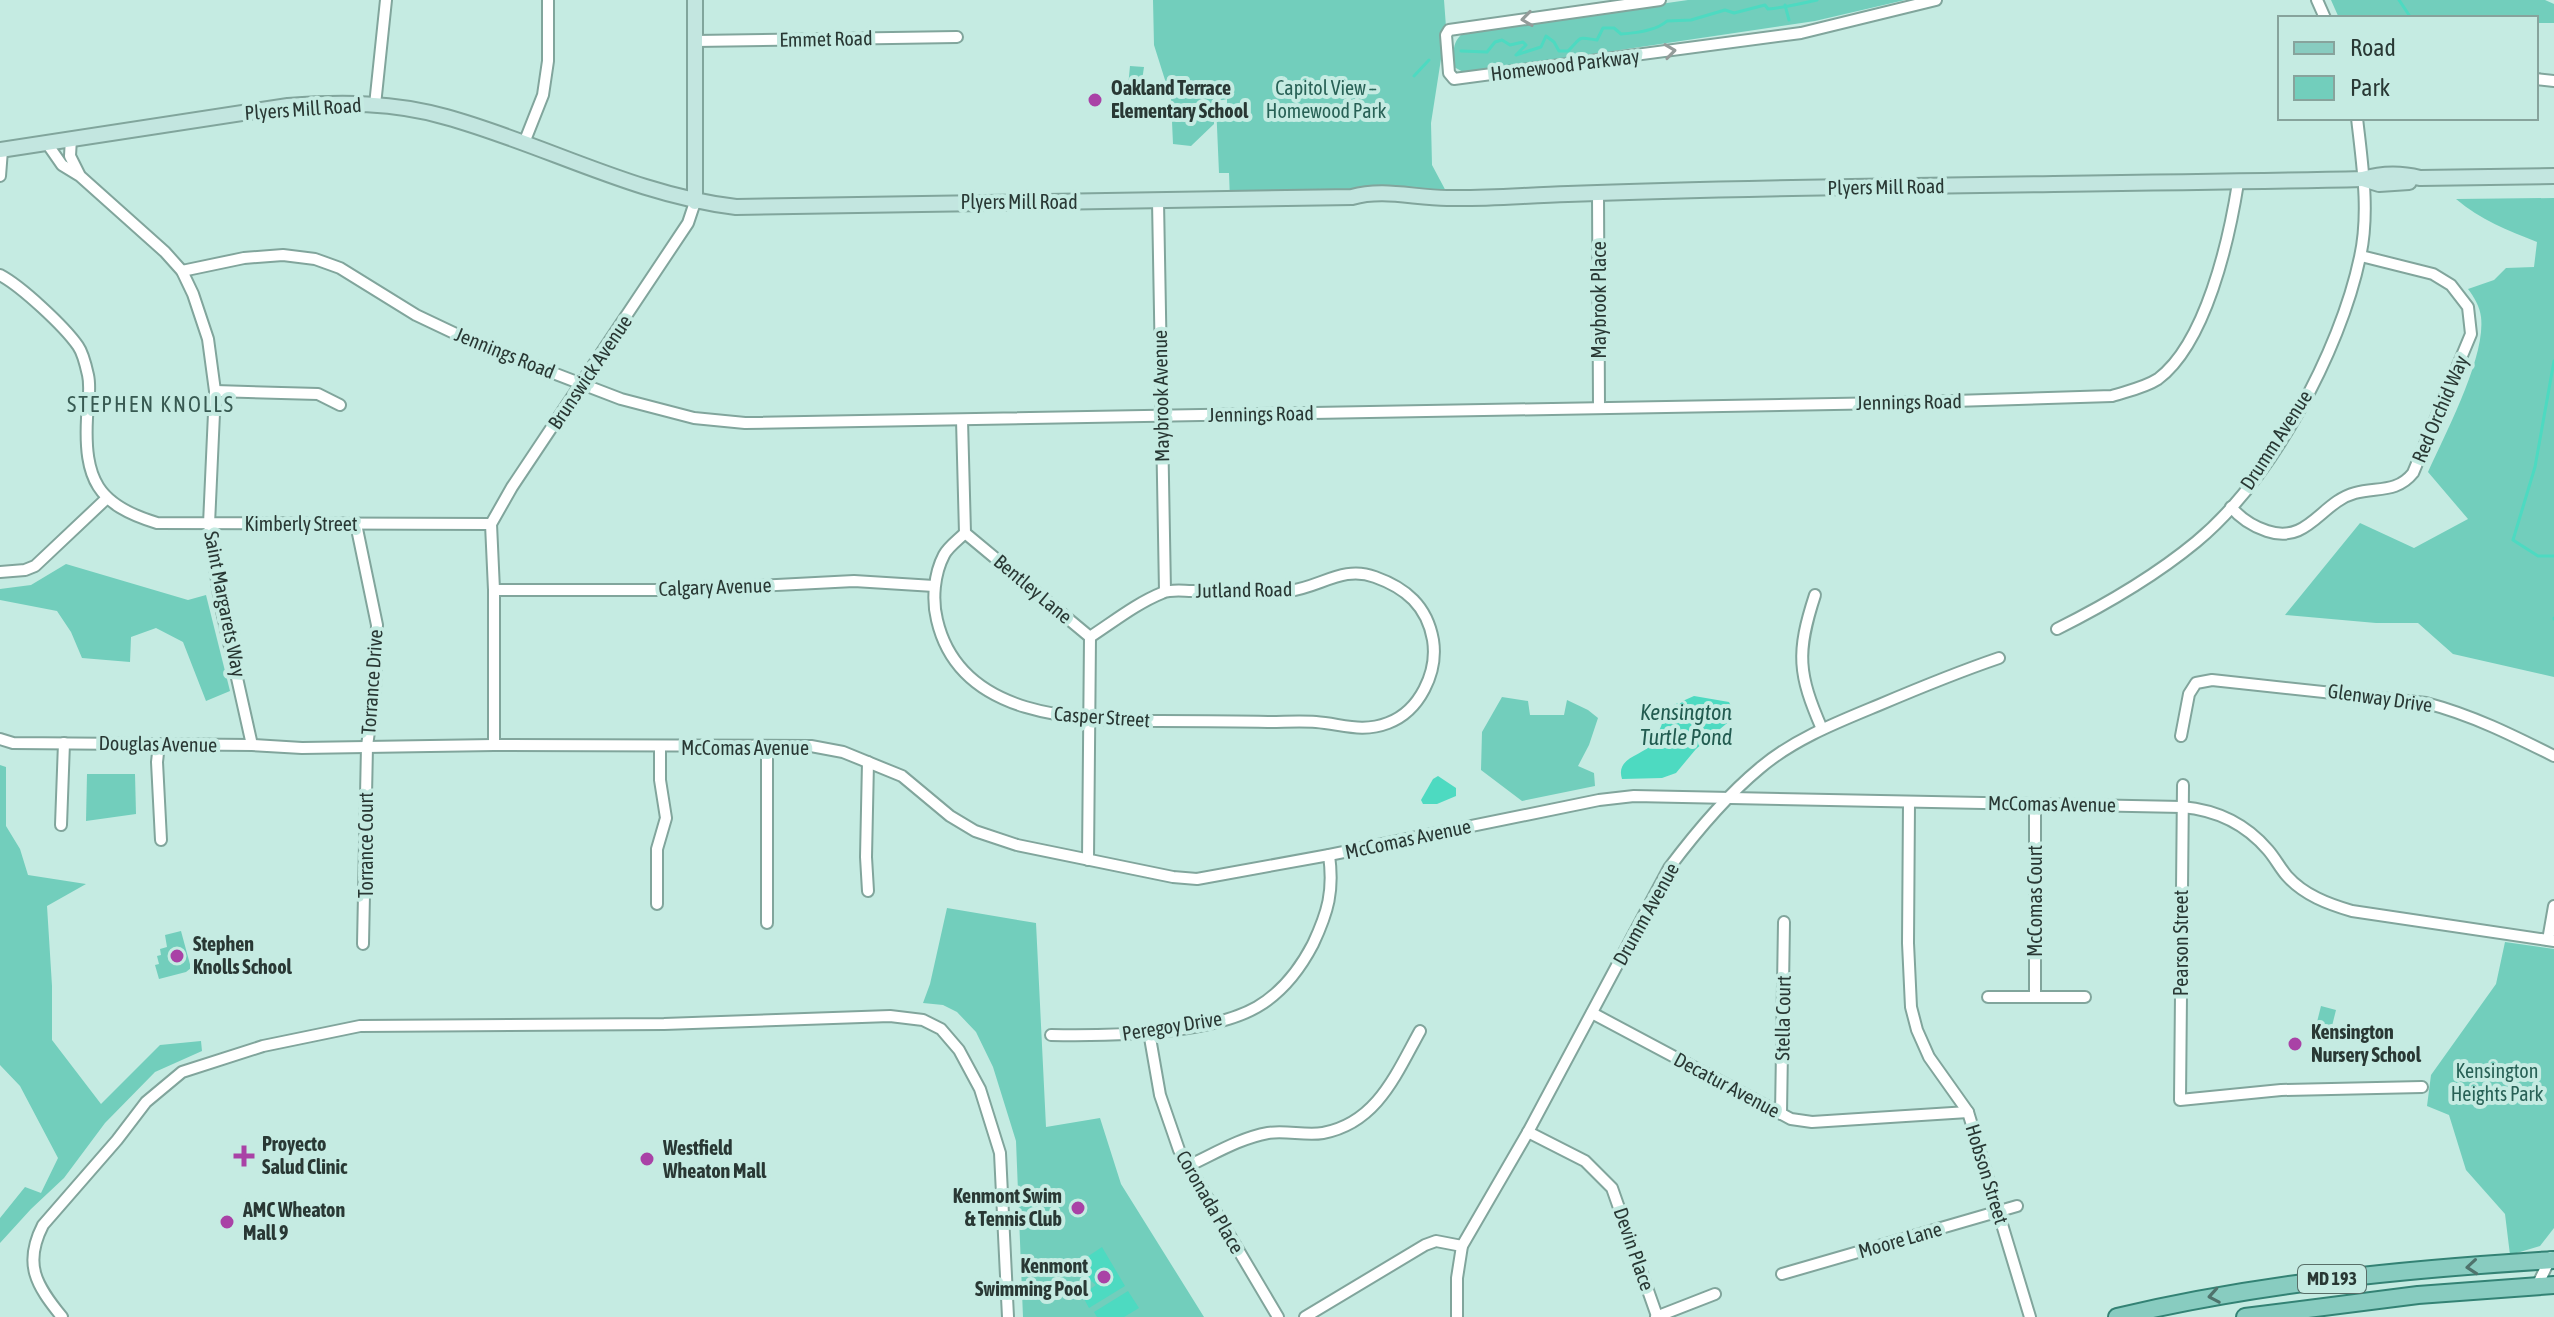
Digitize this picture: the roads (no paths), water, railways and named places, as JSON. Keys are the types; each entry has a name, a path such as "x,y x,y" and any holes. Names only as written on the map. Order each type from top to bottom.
{"main road":[{"name":"MD 193","path":"2117,1317 2209,1297 2320,1280 2553,1258"},
{"name":"MD 193","path":"2245,1317 2418,1295 2554,1285"}],"street":[{"path":"375,105 386,0"},
{"path":"524,143 543,95 548,61 548,0"},
{"name":"Brunswick Avenue","path":"491,524 512,487 692,217 695,0"},
{"name":"Homewood Parkway","path":"1660,0 1449,30 1446,35 1449,73 1454,79 1801,33 1936,0"},
{"name":"Emmet Road","path":"695,41 957,37"},
{"name":"Plyers Mill Road","path":"1,150 288,106 337,103 375,105 443,116 643,187 666,203 679,204 690,200 736,207 1352,197 1382,201 1410,197 2363,179 2379,184 2403,184 2420,178 2554,176"},
{"name":"Drumm Avenue","path":"2057,629 2084,616 2193,545 2255,478 2295,418 2327,354 2361,256 2363,179 2357,120"},
{"path":"71,138 70,156 80,176"},
{"name":"Saint Margarets Way","path":"46,142 62,165 80,176 165,252 182,271 193,294 208,339 215,391 209,524 220,602 252,745"},
{"path":"0,176 1,150"},
{"name":"Jennings Road","path":"182,271 244,258 283,255 315,259 340,268 416,315 463,337 621,399 694,418 732,422 1890,403 2112,396 2157,379 2171,367 2186,346 2220,269 2238,183"},
{"name":"Maybrook Place","path":"1598,193 1599,407"},
{"name":"Maybrook Avenue","path":"1158,201 1165,591"},
{"name":"Red Orchid Way","path":"2231,507 2239,517 2255,527 2290,534 2313,524 2344,498 2400,485 2413,473 2471,334 2468,307 2451,285 2433,274 2361,256"},
{"path":"0,275 54,319 79,347 89,378 87,458 94,479 106,499 35,566 0,572"},
{"path":"215,391 318,394 340,405"},
{"path":"962,420 965,533"},
{"name":"Kimberly Street","path":"106,499 133,515 157,523 491,524"},
{"name":"Torrance Drive","path":"356,524 377,625 375,688 367,746"},
{"path":"491,524 494,745"},
{"name":"Casper Street","path":"965,533 944,554 934,586 941,637 966,674 991,692 1018,705 1051,715 1089,720 1313,722 1351,729 1370,728 1403,714"},
{"name":"Bentley Lane","path":"965,533 1090,637 1088,860"},
{"name":"Jutland Road","path":"1165,591 1287,592 1312,587 1345,573 1366,573 1389,582 1408,592 1424,612 1436,657 1419,700 1403,714"},
{"name":"Calgary Avenue","path":"494,590 682,590 854,581 934,586"},
{"path":"1090,637 1165,591"},
{"path":"1815,595 1803,638 1802,672 1807,696 1822,729"},
{"name":"Drumm Avenue","path":"1457,1317 1457,1278 1462,1246 1528,1132 1669,868 1726,799 1770,760 1822,729 1999,658"},
{"name":"Glenway Drive","path":"2181,736 2189,694 2196,683 2212,680 2426,703 2501,729 2554,756"},
{"name":"Douglas Avenue","path":"0,739 13,743 252,745"},
{"path":"61,825 64,743"},
{"path":"159,744 161,840"},
{"name":"McComas Avenue","path":"252,745 302,748 811,746 843,752 902,776 950,816 975,831 1017,845 1173,877 1197,879 1599,800 1634,796 2182,807 2218,813 2249,831 2288,877 2328,904 2352,911 2551,940"},
{"name":"Torrance Court","path":"363,944 367,746"},
{"path":"657,904 657,849 666,818 660,780 660,747"},
{"path":"767,747 767,923"},
{"path":"868,762 868,891"},
{"name":"Pearson Street","path":"2183,785 2180,1100 2281,1090 2422,1087"},
{"name":"Hobson Street","path":"1909,803 1911,1007 1929,1057 1968,1112 2030,1317"},
{"name":"McComas Court","path":"2035,804 2035,997"},
{"name":"Peregoy Drive","path":"1051,1035 1149,1032 1216,1022 1255,1008 1281,990 1307,957 1326,917 1333,884 1329,855"},
{"path":"2551,940 2554,906"},
{"name":"Stella Court","path":"1781,1114 1784,922"},
{"path":"1988,997 2085,997"},
{"name":"Decatur Avenue","path":"1592,1013 1791,1119 1812,1122 1968,1112"},
{"path":"62,1317 38,1283 32,1257 36,1239 49,1218 146,1102 182,1072 263,1046 360,1026 664,1024 890,1016 923,1020 941,1029 959,1050 980,1089 1000,1153 1008,1317"},
{"path":"1188,1166 1249,1138 1270,1133 1321,1134 1348,1126 1367,1114 1383,1097 1420,1031"},
{"name":"Coronada Place","path":"1149,1032 1160,1095 1179,1150 1278,1317"},
{"name":"Devin Place","path":"1528,1132 1585,1161 1612,1188 1656,1317"},
{"name":"Moore Lane","path":"1782,1274 2017,1206"},
{"path":"1305,1317 1425,1245 1436,1241 1462,1246"},
{"path":"2536,1288 2553,1258"},
{"path":"1656,1317 1715,1294"}],"water":[{"name":"Kensington Turtle Pond","path":"1694,696 1729,702 1734,712 1732,719 1696,749 1676,773 1662,778 1622,779 1622,766 1653,743 1669,707"},
{"path":"1438,776 1456,788 1456,796 1437,804 1423,804 1421,800"},
{"name":"Kenmont Swimming Pool","path":"1102,1247 1125,1286 1089,1308 1082,1295 1096,1285 1081,1273 1081,1261"},
{"path":"1128,1291 1139,1308 1124,1317 1097,1317 1094,1312"}],"waterway":[{"path":"1461,51 1487,52 1495,42 1502,40 1510,45 1523,42 1526,45 1516,55 1541,47 1546,36 1559,51 1568,51 1580,39 1597,40 1603,28 1614,28 1621,34 1633,33 1652,29 1667,21 1691,20 1725,10 1734,13 1765,5 1768,9 1817,0"},
{"path":"2399,0 2410,16"},
{"path":"1785,5 1789,20"},
{"path":"1414,76 1429,60"},
{"path":"2554,361 2535,467 2513,540 2538,556 2554,556"}],"place":[{"name":"Oakland Terrace Elementary School","path":"1095,100"},
{"name":"Stephen Knolls School","path":"177,956"},
{"name":"Kensington Nursery School","path":"2295,1044"},
{"name":"Proyecto Salud Clinic","path":"244,1156"},
{"name":"Westfield Wheaton Mall","path":"647,1159"},
{"name":"Kenmont Swim & Tennis Club","path":"1078,1208"},
{"name":"AMC Wheaton Mall 9","path":"227,1222"},
{"name":"Kenmont Swimming Pool","path":"1104,1277"}],"district":[{"name":"STEPHEN KNOLLS","path":"151,404"}],"park label":[{"name":"Capitol View – Homewood Park","path":"1326,100"},
{"name":"Kensington Heights Park","path":"2497,1082"}]}
